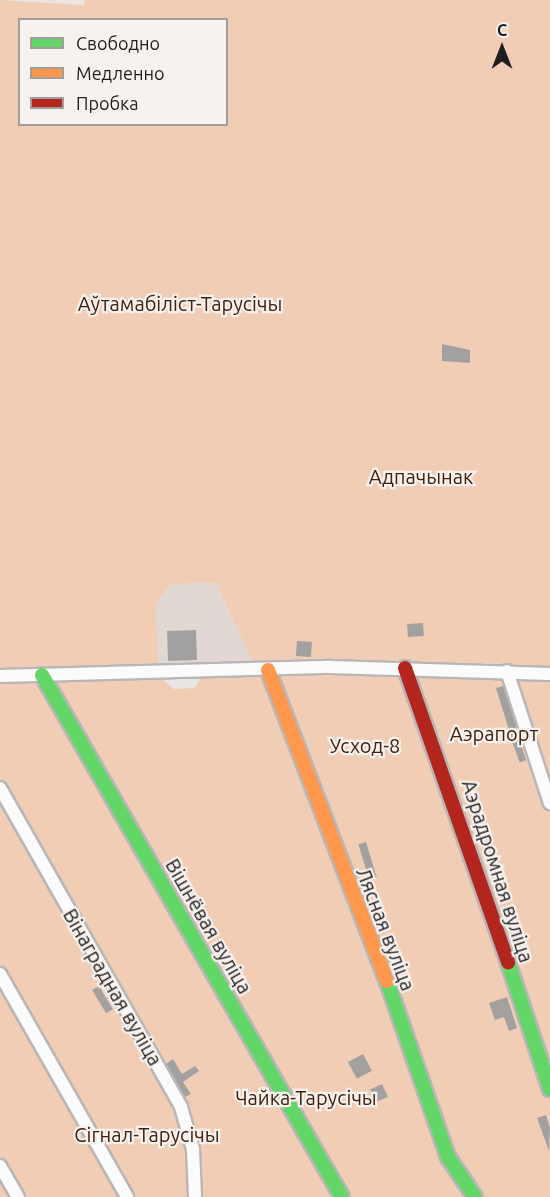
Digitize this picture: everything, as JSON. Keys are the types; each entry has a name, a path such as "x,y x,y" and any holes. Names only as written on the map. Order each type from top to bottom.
{"street":[{"path":"0,676 405,668 550,674"},
{"name":"Аэрадромная вуліца","path":"405,668 427,718 550,1089"},
{"name":"Лясная вуліца","path":"268,670 426,1082 448,1156 475,1197"},
{"path":"507,671 550,803"},
{"name":"Вішнёвая вуліца","path":"42,675 342,1197"},
{"name":"Вінаградная вуліца","path":"0,788 181,1107 194,1149 195,1197"},
{"path":"0,974 127,1197"},
{"path":"0,1166 18,1197"}],"shaded area":[{"path":"217,583 253,662 158,664 156,604 170,584"}],"green space":[{"path":"0,0 84,5 85,0 550,0 550,669 484,663 253,662 216,583 170,584 156,604 158,664 0,671"},
{"path":"411,672 550,680 550,1197 0,1197 0,682 161,678 174,689 194,688 201,678"}],"building":[{"path":"442,344 470,350 470,363 442,361"},
{"path":"423,623 424,636 408,637 407,624"},
{"path":"196,630 197,660 168,661 167,631"},
{"path":"297,641 312,642 311,657 296,656"},
{"path":"503,686 517,727 509,730 496,688"},
{"path":"516,732 526,760 520,763 509,734"},
{"path":"366,842 377,877 369,880 358,844"},
{"path":"99,986 113,1009 106,1013 92,990"},
{"path":"507,997 517,1028 509,1031 504,1017 495,1020 489,1003"},
{"path":"363,1054 372,1071 357,1079 348,1062"},
{"path":"173,1059 182,1074 195,1066 199,1071 183,1082 191,1094 185,1097 166,1064"},
{"path":"382,1084 388,1097 376,1102 370,1089"},
{"path":"546,1115 550,1128 549,1151 537,1118"}],"traffic: fast":[{"path":"42,675 342,1197"},
{"path":"508,962 550,1089"},
{"path":"387,981 448,1157 475,1197"}],"traffic: slow":[{"path":"268,670 387,981"}],"traffic: jam":[{"path":"405,668 508,962"}],"park label":[{"name":"Аўтамабіліст-Тарусічы","path":"180,303"},
{"name":"Адпачынак","path":"421,476"},
{"name":"Аэрапорт","path":"494,733"},
{"name":"Усход-8","path":"365,745"},
{"name":"Чайка-Тарусічы","path":"306,1097"},
{"name":"Сігнал-Тарусічы","path":"147,1134"}]}
